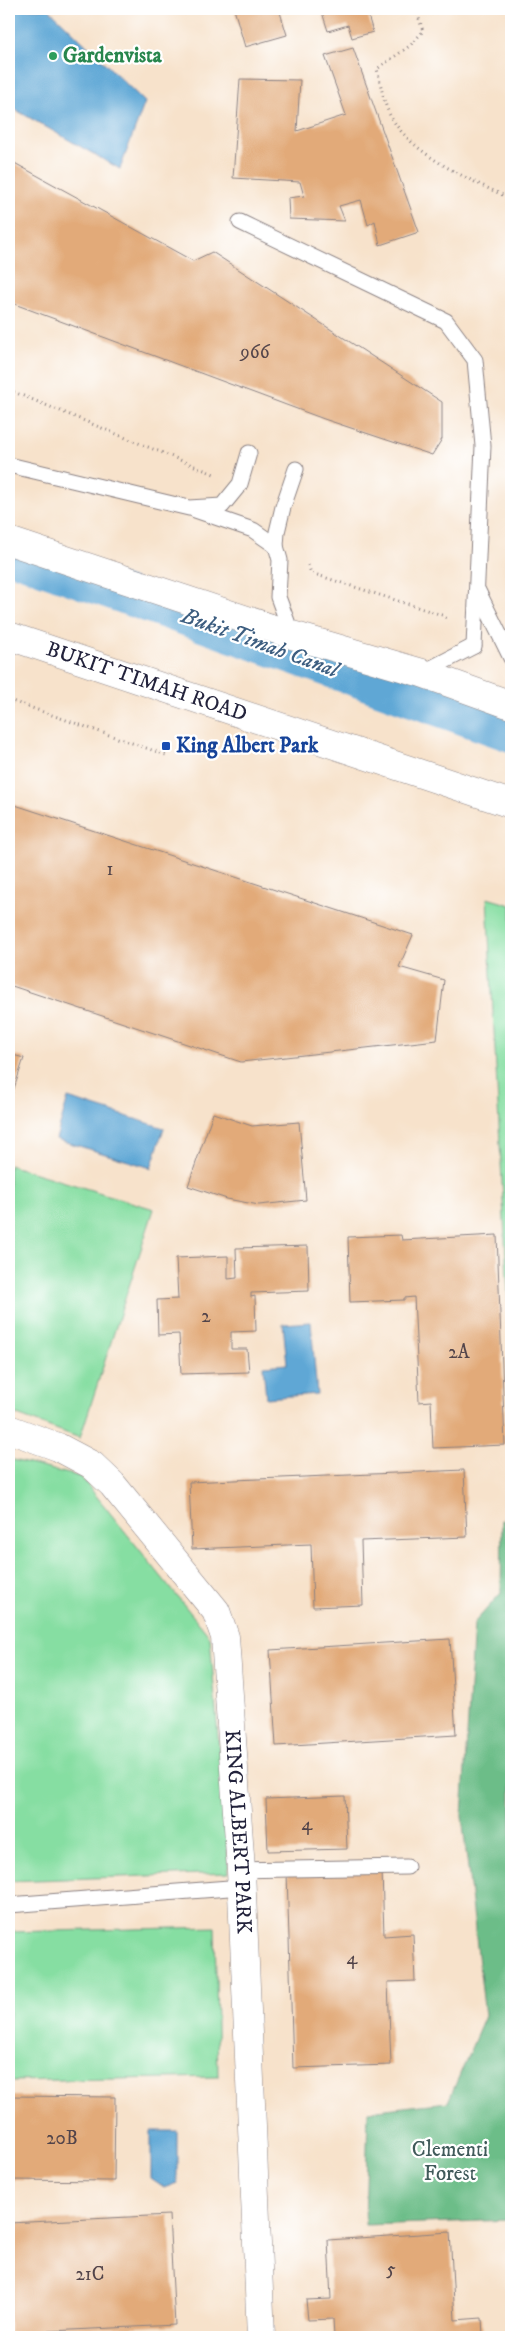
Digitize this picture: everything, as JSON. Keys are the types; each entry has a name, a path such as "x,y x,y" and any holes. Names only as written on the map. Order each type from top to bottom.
{"main road":[{"path":"9,541 292,635 422,673 511,705"},
{"name":"BUKIT TIMAH ROAD","path":"9,636 511,804"},
{"name":"KING ALBERT PARK","path":"9,1429 58,1446 92,1465 112,1484 216,1611 225,1637 242,1878 261,2337"}],"lane":[{"path":"240,222 446,321 475,360 483,446 474,646"},
{"path":"189,508 222,506 240,484 248,453"},
{"path":"9,465 189,508 253,530 276,546"},
{"path":"292,635 278,598 280,560 276,546 283,507 296,469"},
{"path":"474,646 478,591 511,658"},
{"path":"422,673 474,646"},
{"path":"9,1904 242,1878 407,1867"}],"path":[{"path":"416,9 423,31 412,45 378,69 390,116 407,139 458,174 511,199"},
{"path":"9,700 169,756"}],"green space":[{"path":"487,898 511,905 511,1352"},
{"path":"9,1165 154,1209 80,1438 9,1412"},
{"path":"9,1459 81,1477 210,1637 229,1873 9,1881"},
{"name":"Clementi Forest","path":"502,1519 511,1526 511,2220 365,2225 368,2111 448,2102 485,2016 462,1816 474,1623 501,1593"},
{"path":"215,1927 218,2077 9,2081 9,1932"}],"water":[{"name":"Gardenvista","path":"9,9 49,9 145,102 120,169 9,106"},
{"path":"68,1098 164,1128 151,1168 56,1139"},
{"path":"311,1322 317,1394 266,1398 263,1366 287,1364 283,1324"},
{"path":"151,2131 177,2131 177,2183 164,2188 151,2179"}],"building":[{"path":"234,9 279,9 287,35 245,47"},
{"path":"321,9 366,9 373,32 352,38 348,25 328,31"},
{"path":"353,48 419,232 380,245 375,221 368,225 361,200 339,206 345,221 289,219 288,198 304,196 300,182 233,178 240,79 300,80 297,131 346,115 325,56"},
{"path":"9,160 193,261 212,252 442,402 442,439 432,455 324,419 9,302"},
{"path":"9,803 413,935 399,967 444,980 437,1040 241,1062 9,985"},
{"path":"9,1054 24,1058 9,1104"},
{"path":"213,1113 252,1126 299,1122 306,1200 259,1205 227,1199 188,1186"},
{"path":"401,1235 402,1240 497,1235 505,1445 433,1448 431,1401 419,1402 414,1297 404,1298 404,1300 350,1302 348,1237"},
{"path":"308,1246 309,1291 251,1293 251,1297 255,1296 256,1331 231,1332 231,1349 247,1349 249,1372 181,1374 179,1334 158,1335 157,1300 178,1299 176,1258 228,1256 228,1279 237,1278 236,1248"},
{"path":"464,1470 467,1537 361,1541 363,1605 313,1607 311,1544 192,1549 189,1482"},
{"path":"450,1639 456,1735 276,1746 270,1650"},
{"path":"345,1796 347,1849 268,1851 266,1799"},
{"path":"382,1870 384,1936 413,1934 415,1981 388,1982 391,2065 293,2068 287,1873"},
{"path":"9,2096 115,2097 114,2181 9,2180"},
{"path":"169,2215 175,2325 9,2333 9,2223"},
{"path":"450,2232 455,2320 482,2318 483,2337 334,2337 333,2319 308,2320 306,2300 331,2299 328,2240"}],"waterway":[{"name":"Bukit Timah Canal","path":"18,557 511,733"}],"place":[{"name":"Gardenvista","path":"53,56"},
{"name":"King Albert Park","path":"166,746"}]}
